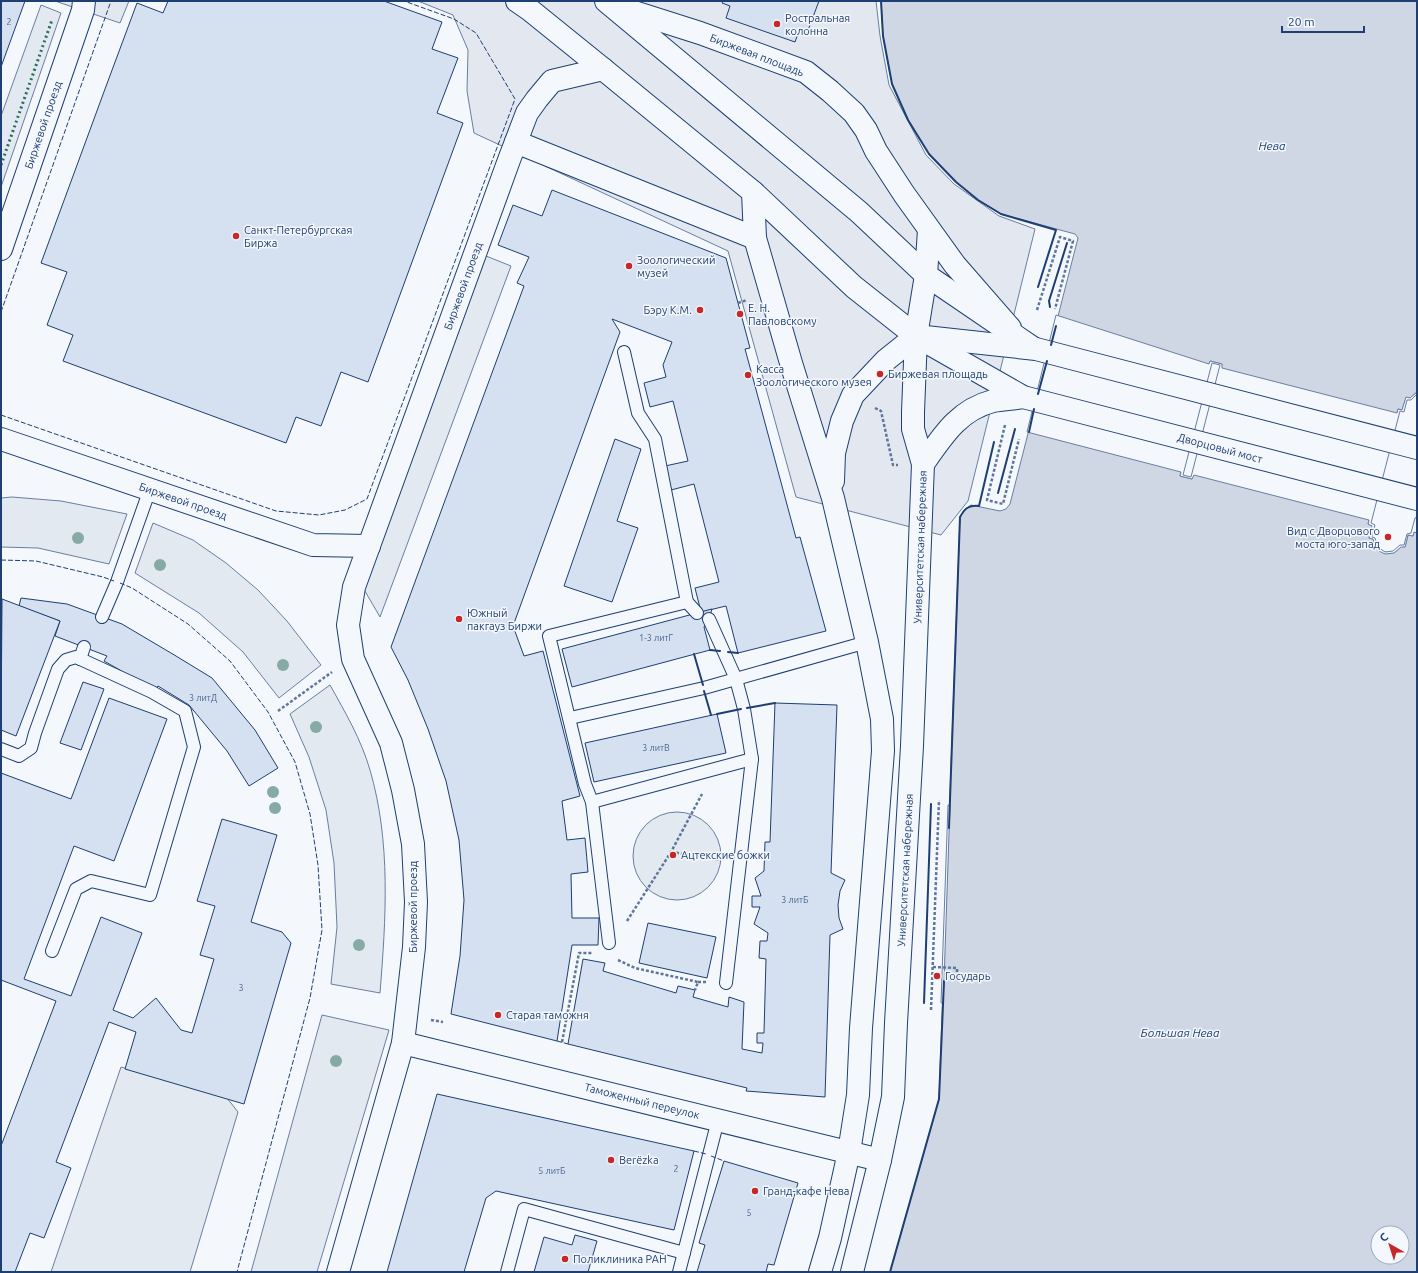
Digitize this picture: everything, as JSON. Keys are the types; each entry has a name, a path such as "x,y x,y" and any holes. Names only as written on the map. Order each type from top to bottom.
{"main road":[{"path":"517,1 603,69 753,192 854,287 916,336 1023,397"},
{"name":"Биржевая площадь","path":"611,2 806,72 830,91 854,113 866,130 880,157 929,230 955,265 1027,344"},
{"name":"Биржевая площадь","path":"611,2 859,212 926,275 1027,344"},
{"name":"Биржевой проезд","path":"1,249 82,4"},
{"name":"Биржевой проезд","path":"338,1272 403,1043 414,948 416,902 413,844 403,790 391,743 353,659 348,625 354,587 527,113 552,81 603,69"},
{"path":"516,142 755,238"},
{"path":"753,192 755,238 796,381 833,498 867,642 882,719 883,751 861,1028 858,1096 849,1152 830,1238 820,1272"},
{"path":"833,498 834,453 842,421 853,395 886,360 916,336 926,275 929,230"},
{"path":"916,336 1027,344 1417,448"},
{"name":"Университетская набережная","path":"852,1272 880,1160 893,1097 896,1015 912,746 913,429 916,336"},
{"name":"Университетская набережная","path":"913,465 966,412 992,401 1023,397"},
{"name":"Дворцовый мост","path":"1023,397 1417,499"},
{"name":"Биржевой проезд","path":"1,439 313,545 369,546"},
{"name":"Таможенный переулок","path":"403,1043 880,1160"}],"lane":[{"path":"624,352 638,413 655,439 687,602 697,613"},
{"path":"102,617 117,582 150,489"},
{"path":"606,948 592,802 585,784 570,718 548,636 687,602"},
{"path":"709,619 736,679 744,709 752,759 726,983"},
{"path":"570,718 704,688 867,642"},
{"path":"80,659 84,647"},
{"path":"1,749 20,756 31,748 58,669 66,660 76,657 152,692 185,711 194,747 150,895 91,881 76,889 52,951"},
{"path":"592,802 752,759"},
{"path":"679,1272 718,1120"},
{"path":"507,1272 524,1209 684,1253"}],"path":[{"path":"1037,310 1060,237 1073,240 1055,309"},
{"path":"738,303 749,299"},
{"path":"869,404 881,411 893,465 913,465"},
{"path":"1005,425 987,500 1002,504 1019,439"},
{"path":"278,711 327,675"},
{"path":"562,1042 579,953 606,948 622,929 671,852 715,768"},
{"path":"932,1010 939,800"},
{"path":"671,852 741,863"},
{"path":"606,948 635,968 698,982 695,990"},
{"path":"933,967 957,968 957,981"}],"shaded area":[{"path":"55,1 129,1 120,23"},
{"name":"Биржевая площадь","path":"418,1 876,1 880,36 889,85 926,155 954,184 999,216 1035,229 968,501 941,535 796,497 728,251 474,133 467,91 468,50 453,15"},
{"path":"41,5 61,13 1,187 1,116"},
{"path":"486,256 511,266 380,617 362,586"},
{"path":"12,497 61,501 127,514 109,564 38,548 1,547 1,498"},
{"path":"153,523 193,540 226,563 258,590 287,621 321,665 279,698 243,652 199,613 135,573"},
{"path":"330,685 362,747 377,797 384,852 385,880 384,937 380,993 331,984 337,927 334,863 326,810 309,757 290,714"},
{"path":"677,812 694,815 708,825 718,839 721,856 718,873 708,887 694,897 677,900 660,897 646,887 636,873 633,856 636,839 646,825 660,815"},
{"path":"322,1015 389,1030 317,1272 251,1272"},
{"path":"121,1067 227,1098 238,1112 190,1272 51,1272"}],"water":[{"name":"Большая Нева","path":"881,1 1417,1 1417,392 1410,398 1406,398 1402,410 1398,409 1368,524 1373,526 1369,538 1373,539 1376,548 1393,553 1396,552 1401,546 1405,547 1408,535 1413,536 1417,519 1417,1272 890,1272 939,1099 960,517 964,510 971,505 1000,511 1006,509 1010,504 1078,238 1075,234 1001,214 978,200 956,182 929,154 908,120 892,84 883,36","holes":["1210,361 1222,364 1192,479 1180,476"]}],"pier":[{"path":"1056,315 1209,364 1210,361 1222,364 1222,368 1397,413 1398,409 1402,410 1406,397 1410,398 1417,392 1411,400 1407,400 1404,412 1400,411 1371,523 1375,525 1372,537 1375,538 1378,547 1385,552 1393,551 1400,545 1404,545 1407,534 1411,533 1415,518 1417,517 1417,533 1414,532 1413,536 1408,535 1405,547 1401,547 1394,553 1385,554 1379,551 1373,539 1369,538 1372,526 1368,524 1369,520 1194,475 1192,479 1180,476 1181,472 1027,432","holes":["1212,363 1220,365 1191,477 1183,475"]},
{"path":"948,805 950,805 944,981 943,1003 941,1003"}],"building":[{"path":"1,1 25,1 1,67"},
{"name":"Санкт-Петербургская Биржа","path":"168,1 384,1 442,22 432,49 458,58 437,113 463,123 368,382 341,372 321,426 296,417 286,443 63,361 73,335 47,325 67,272 41,263 137,3 163,13"},
{"name":"Ростральная колонна","path":"723,1 819,1 807,33 799,31 795,42 726,18 730,6 722,3"},
{"name":"Южный пакгауз Биржи","path":"552,190 726,258 750,348 745,349 796,538 800,537 826,631 738,653 726,606 701,612 695,588 719,582 694,484 671,490 665,466 688,461 673,401 650,407 644,383 666,377 663,365 672,342 612,319 620,332 513,626 524,656 543,651 580,796 562,801 567,840 585,838 588,872 571,874 572,918 599,918 598,945 572,945 557,1041 451,1014 460,956 464,900 459,840 446,781 428,729 408,680 391,647 524,286 517,283 529,257 498,245 513,205 542,216"},
{"path":"615,439 641,449 617,521 638,528 612,602 564,586"},
{"path":"21,598 67,604 122,624 212,678 255,730 278,768 249,786 227,751 189,705 158,686 155,690 104,661 107,656 55,636 60,621 19,606"},
{"path":"2,599 60,621 16,736 1,730"},
{"path":"712,609 709,619 704,627 710,650 572,687 562,649"},
{"path":"83,682 104,689 81,750 60,743"},
{"path":"109,698 167,719 114,861 74,846 24,979 71,996 101,917 142,933 113,1010 133,1018 156,998 181,1030 192,1033 214,959 200,955 215,906 197,901 222,819 277,835 251,922 282,932 291,943 244,1104 125,1069 136,1032 109,1022 56,1162 71,1168 44,1238 30,1233 15,1272 1,1272 1,1146 56,1001 1,980 1,773 71,799"},
{"path":"775,703 837,705 831,873 845,880 840,891 838,905 839,918 843,929 830,935 825,1097 746,1091 747,1088 568,1044 583,959 605,963 603,971 676,993 678,986 695,990 693,997 728,1007 729,997 744,1002 742,1049 762,1053 763,1043 757,1043 757,1033 764,1033 766,959 759,958 760,941 767,941 768,933 754,924 760,907 752,907 752,896 761,896 755,878 764,871 765,842 770,842"},
{"path":"717,714 726,753 594,782 585,743"},
{"path":"648,923 716,937 707,978 639,963"},
{"path":"437,1094 694,1151 674,1230 496,1191 486,1198 464,1272 387,1272"},
{"path":"724,1161 798,1183 774,1265 768,1264 766,1272 697,1272 705,1245 699,1243"},
{"name":"Поликлиника РАН","path":"575,1235 597,1241 588,1272 534,1272 544,1237 572,1245"}],"hedge":[{"path":"1,165 52,20"}],"fence":[{"path":"1,312 111,1"},
{"path":"1,415 276,511 319,515 345,510 367,499 515,99 476,33 454,19 404,1"},
{"path":"1,560 36,561 114,581"},
{"path":"120,583 132,588 188,624 230,661 268,712 295,762 310,814 318,865 322,930 310,998 237,1272"},
{"path":"557,1041 568,1044"},
{"path":"694,1151 706,1154"},
{"path":"711,1156 724,1161"}],"wall":[{"path":"881,1 883,36 892,84 908,120 929,154 956,182 978,200 1001,214 1056,230 1038,287"},
{"path":"1050,307 1049,301 1067,243"},
{"path":"1051,345 1056,326"},
{"path":"1038,394 1047,361"},
{"path":"1029,432 1034,409"},
{"path":"998,493 1015,429"},
{"path":"949,828 960,517 968,508 979,506 994,442"},
{"path":"710,650 720,651"},
{"path":"728,652 738,653"},
{"path":"694,654 703,685"},
{"path":"704,691 711,715"},
{"path":"747,708 775,703"},
{"path":"717,714 741,709"},
{"path":"924,1003 931,804"},
{"path":"890,1272 939,1099 944,981"}],"place":[{"name":"Ростральная колонна","path":"777,24"},
{"name":"Санкт-Петербургская Биржа","path":"236,236"},
{"name":"Зоологический музей","path":"629,266"},
{"name":"Бэру К.М.","path":"700,310"},
{"name":"Е. Н. Павловскому","path":"740,314"},
{"name":"Биржевая площадь","path":"880,374"},
{"name":"Касса Зоологического музея","path":"748,375"},
{"name":"Вид с Дворцового моста юго-запад","path":"1388,537"},
{"name":"Южный пакгауз Биржи","path":"459,619"},
{"name":"Ацтекские божки","path":"673,855"},
{"name":"Государь","path":"937,976"},
{"name":"Старая таможня","path":"498,1015"},
{"name":"Berёzka","path":"611,1160"},
{"name":"Гранд-кафе Нева","path":"755,1191"},
{"name":"Поликлиника РАН","path":"565,1259"}],"water label":[{"name":"Нева","path":"1272,145"}]}
